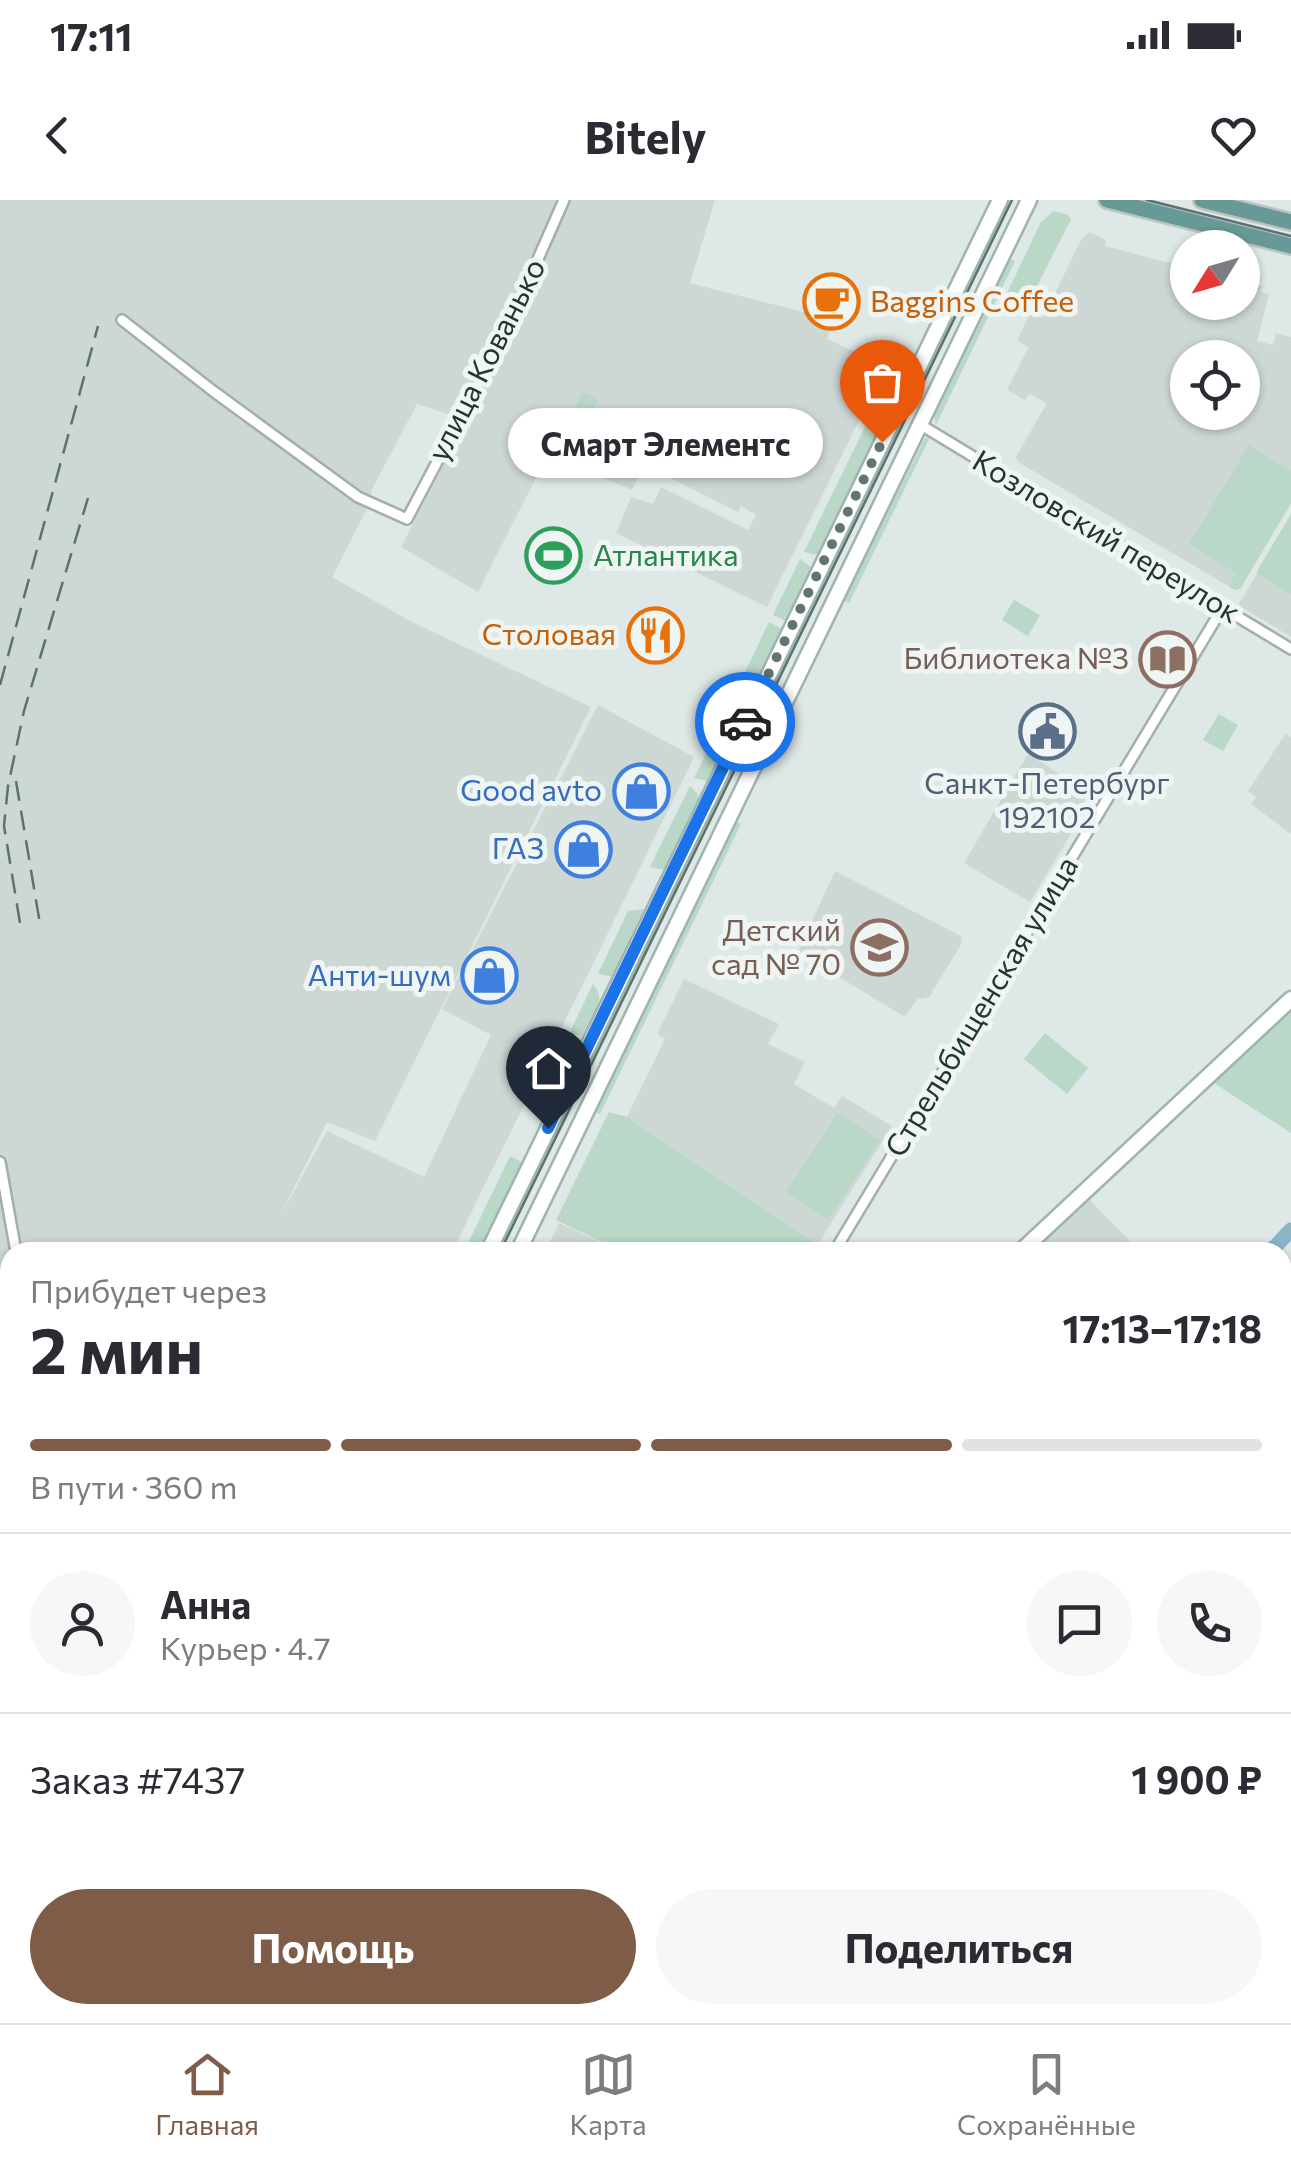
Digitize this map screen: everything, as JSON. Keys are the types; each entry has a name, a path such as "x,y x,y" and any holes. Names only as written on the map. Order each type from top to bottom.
{"main road":[{"path":"493,1242 1000,200"},
{"path":"523,1242 1030,200"},
{"path":"1107,200 1291,246"},
{"path":"1202,200 1291,222"},
{"path":"862,485 886,496"},
{"path":"1031,1242 1291,998"}],"street":[{"name":"улица Кованько","path":"122,320 358,497 408,519 507,329 564,200"},
{"name":"Козловский переулок","path":"921,424 1291,649"},
{"name":"Стрельбищенская улица","path":"840,1242 1223,606"},
{"path":"0,1162 14,1242"}],"shaded area":[{"path":"0,200 558,200 505,320 454,416 417,404 332,577 410,621 591,707 375,1141 327,1122 278,1220 327,1131 424,1177 491,1035 442,1009 598,705 694,757 457,1242 0,1242"},
{"path":"569,200 715,200 690,283 834,320 827,339 886,366 767,607 616,533 631,497 653,504 661,487 748,530 756,515 741,506 738,512 645,465 632,490 548,454 478,592 401,547 515,325"},
{"path":"1089,232 1106,240 1105,246 1170,263 1170,320 1260,320 1260,285 1261,292 1269,294 1257,340 1170,340 1170,430 1260,430 1260,342 1273,345 1276,333 1291,337 1291,503 1240,589 1235,590 1018,462 1016,457 1047,403 1029,394 1025,400 1007,390 1029,347 1017,341 1030,313 1043,318 1081,240"},
{"path":"1257,574 1291,594 1291,637 1238,605"},
{"path":"1286,733 1291,737 1291,834 1251,804 1256,797 1248,791"},
{"path":"1028,754 1094,796 1030,902 964,863"},
{"name":"Детский сад № 70","path":"835,871 961,936 962,943 929,997 917,999 905,1017 798,952"},
{"path":"684,979 779,1024 768,1044 805,1062 794,1084 834,1108 842,1096 892,1126 819,1242 627,1117 665,1039 657,1034"},
{"path":"1089,1199 1130,1242 1044,1242"},
{"path":"559,1223 600,1242 550,1242"}],"green space":[{"path":"1054,211 1071,219 1023,314 1002,304 1041,222"},
{"path":"1010,259 1015,261 936,425 934,414"},
{"path":"893,369 906,375 818,555 804,552"},
{"path":"583,392 599,399 585,424 574,433 568,420"},
{"path":"930,437 849,603 844,600 925,438"},
{"path":"1249,445 1291,471 1291,503 1240,589 1235,590 1229,586 1236,573 1189,544"},
{"path":"1291,514 1291,594 1257,571"},
{"path":"800,559 812,568 786,621 773,615"},
{"path":"1014,600 1040,615 1028,636 1002,620"},
{"path":"769,622 782,629 746,704 733,697"},
{"path":"1219,714 1238,725 1223,751 1203,740"},
{"path":"717,731 730,737 708,781 694,778"},
{"path":"690,786 699,801 665,870 650,867"},
{"path":"736,822 741,824 600,1114 595,1112"},
{"path":"644,909 613,977 598,974 628,911"},
{"path":"593,984 599,997 594,1017 584,1036 569,1034"},
{"path":"1291,1011 1291,1133 1214,1083"},
{"path":"1045,1033 1088,1068 1067,1094 1024,1059"},
{"path":"609,1112 627,1117 814,1242 602,1242 556,1220"},
{"path":"837,1113 880,1140 828,1220 786,1193"},
{"path":"510,1156 522,1162 484,1242 469,1242"}],"waterway":[{"path":"1280,1242 1291,1230"}],"tram line":[{"path":"505,1242 1012,200"},
{"path":"1147,200 1291,236"}],"railway":[{"path":"0,685 98,326"},
{"path":"20,923 4,826 8,786 24,711 88,498"},
{"path":"16,781 40,924"}],"way so far":[{"path":"745,722 882,442"}],"place":[{"name":"Baggins Coffee","path":"831,302"},
{"name":"Смарт Элементс","path":"882,442"},
{"name":"Атлантика","path":"554,556"},
{"name":"Столовая","path":"655,635"},
{"name":"Библиотека №3","path":"1168,659"},
{"name":"Санкт-Петербург 192102","path":"1047,731"},
{"name":"Good avto","path":"641,791"},
{"name":"ГАЗ","path":"583,849"},
{"name":"Детский сад № 70","path":"880,948"},
{"name":"Анти-шум","path":"490,976"}],"route":[{"path":"548,1128 745,722"}]}
